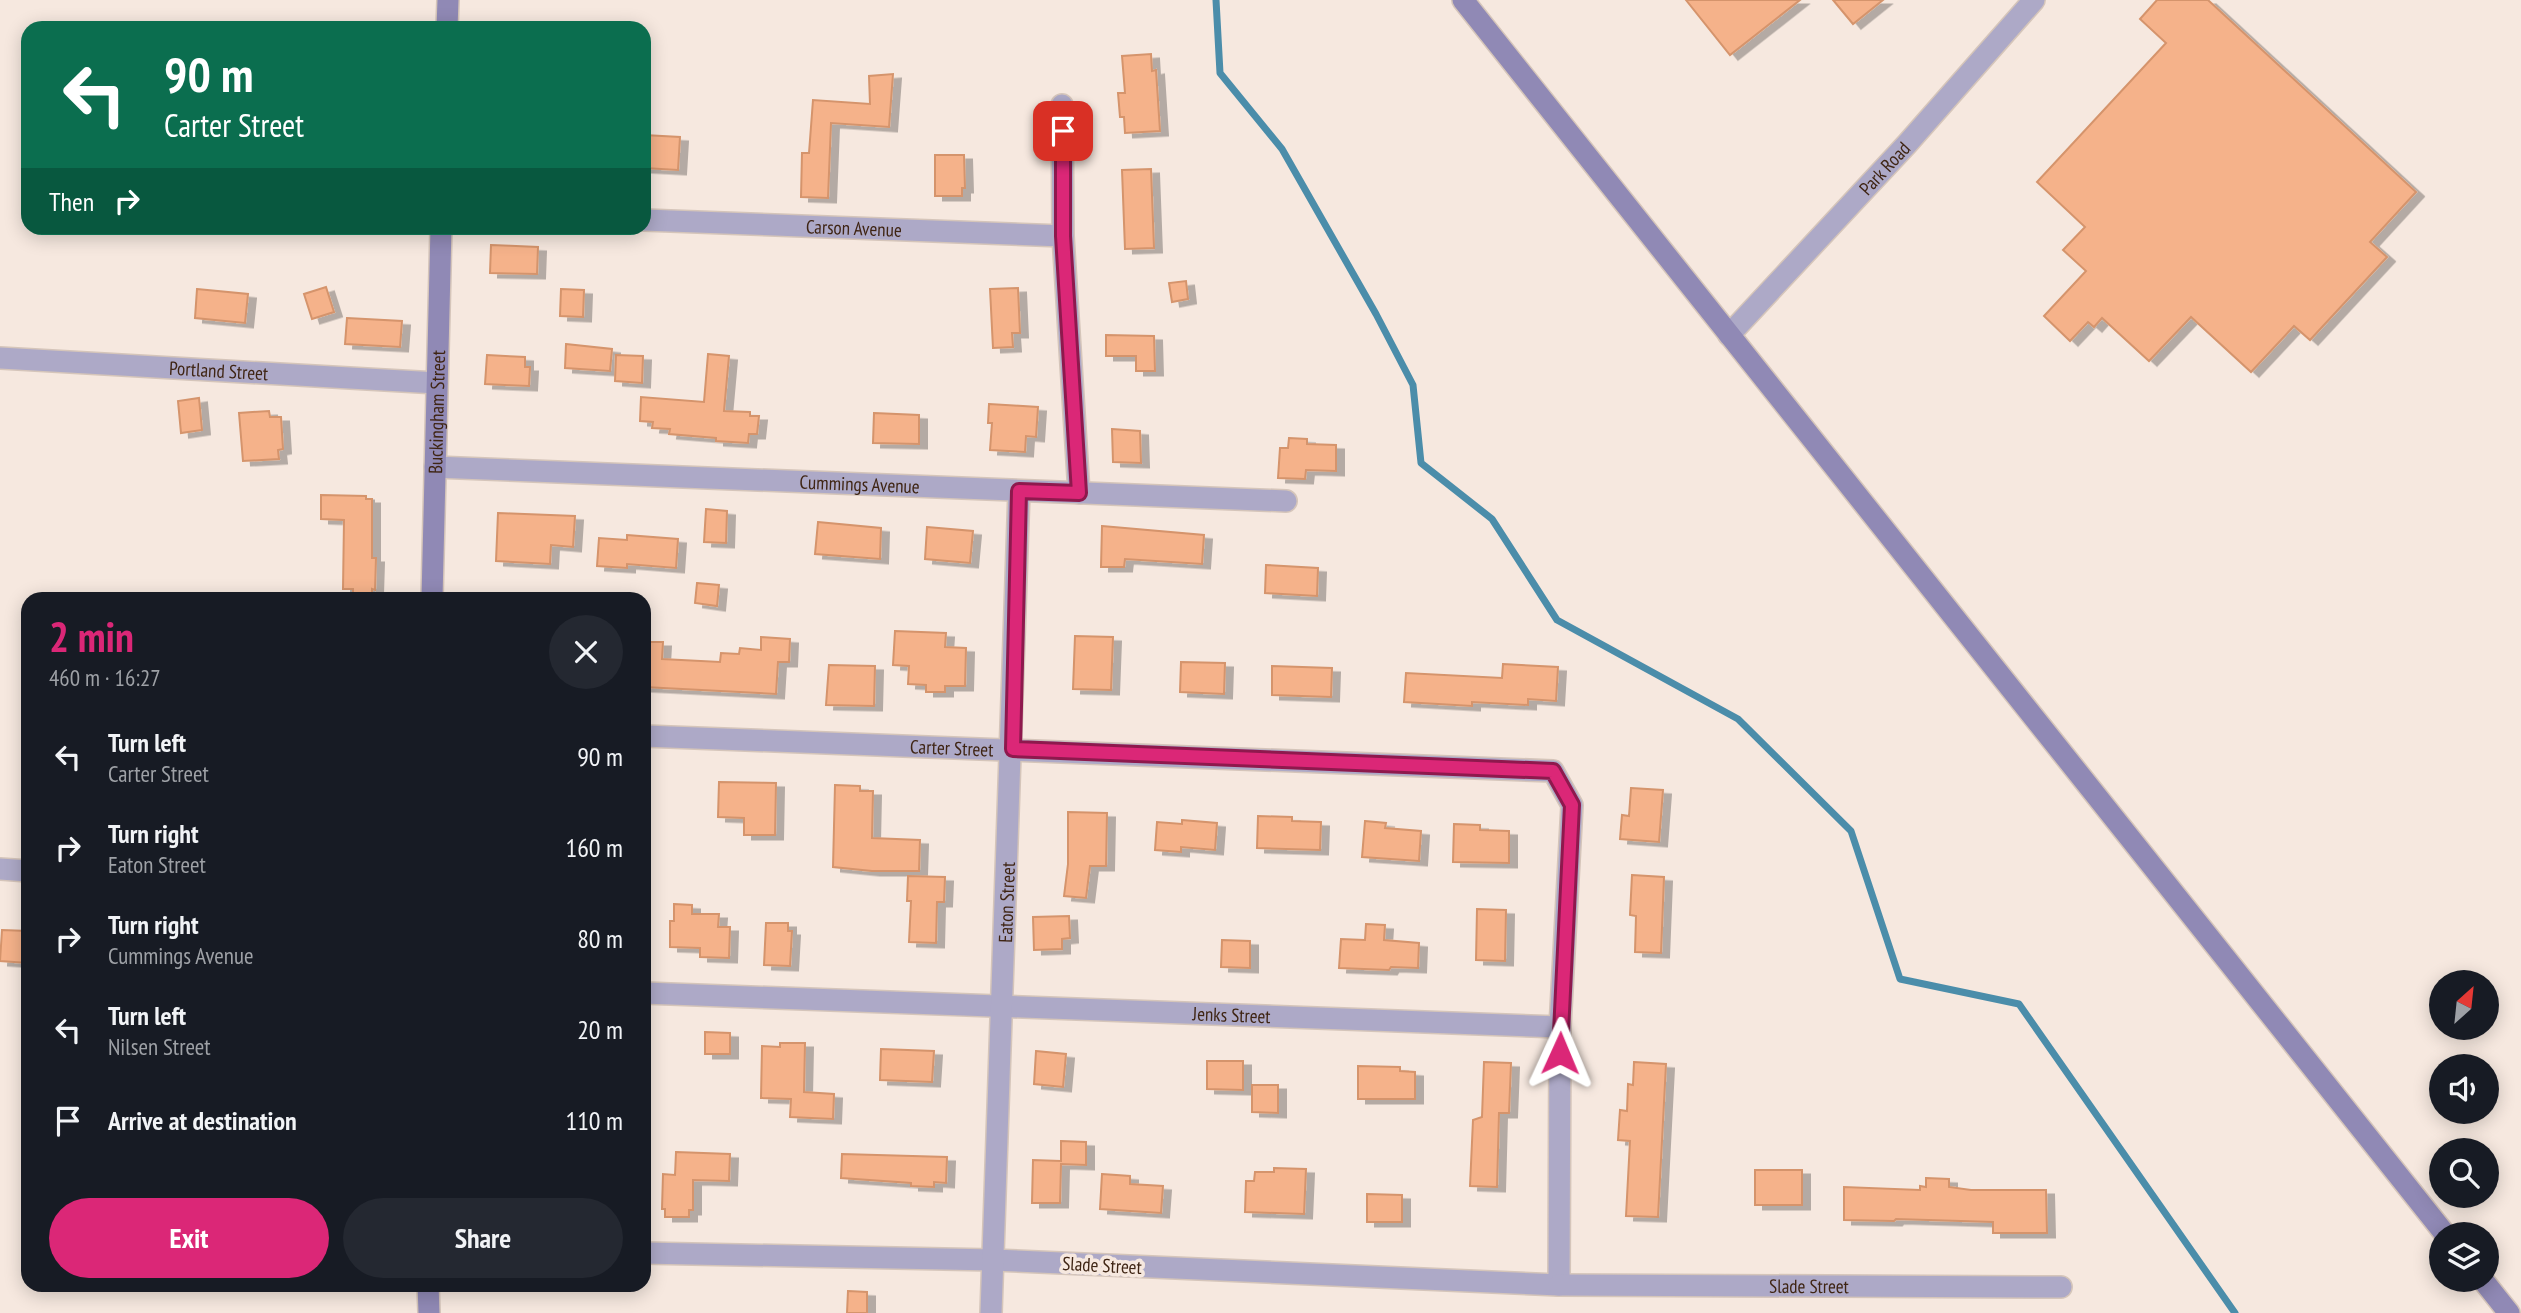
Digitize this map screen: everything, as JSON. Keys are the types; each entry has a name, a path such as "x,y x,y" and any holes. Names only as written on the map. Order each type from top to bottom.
{"main road":[{"path":"447,0 447,21"},
{"path":"1463,0 2435,1222"},
{"name":"Buckingham Street","path":"432,592 441,235"},
{"path":"428,1292 429,1313"},
{"path":"2492,1292 2509,1313"}],"street":[{"name":"Park Road","path":"1729,335 1907,144 2034,0"},
{"path":"1062,105 1063,236 1079,493"},
{"name":"Carson Avenue","path":"651,220 1063,236"},
{"name":"Portland Street","path":"0,358 438,383"},
{"name":"Cummings Avenue","path":"435,467 1286,501"},
{"name":"Eaton Street","path":"991,1313 1013,749 1019,491"},
{"name":"Carter Street","path":"651,737 1553,771 1572,805 1560,1027"},
{"path":"0,869 21,870"},
{"name":"Jenks Street","path":"651,993 1560,1027"},
{"path":"1559,1285 1560,1027"},
{"name":"Slade Street","path":"651,1252 993,1260 1559,1285 2061,1287"}],"building":[{"path":"1686,0 1800,0 1730,55"},
{"path":"1833,0 1883,0 1853,24"},
{"path":"2157,0 2208,0 2416,192 2370,242 2387,257 2310,340 2294,326 2251,372 2191,317 2149,361 2102,318 2094,327 2088,322 2070,341 2044,316 2086,271 2063,250 2085,227 2037,182 2166,43 2140,19"},
{"path":"1151,54 1152,71 1156,70 1160,131 1125,133 1124,117 1120,117 1118,93 1125,93 1122,56"},
{"path":"893,74 889,127 831,123 828,198 801,197 802,153 809,153 813,100 870,104 869,76"},
{"path":"651,135 680,137 678,170 651,168"},
{"path":"935,155 964,155 965,188 962,188 962,196 935,196"},
{"path":"1151,169 1154,248 1125,249 1122,170"},
{"path":"491,245 538,247 537,274 490,273"},
{"path":"1186,281 1188,299 1172,302 1169,283"},
{"path":"326,287 334,312 312,319 304,294"},
{"path":"1018,288 1020,333 1012,333 1013,347 993,348 990,289"},
{"path":"197,289 248,294 245,323 195,318"},
{"path":"561,289 584,290 583,317 560,316"},
{"path":"347,318 402,321 400,347 345,344"},
{"path":"1106,335 1154,336 1155,371 1136,371 1136,356 1106,356"},
{"path":"566,344 612,349 610,371 565,368"},
{"path":"708,354 729,356 724,411 750,412 750,416 759,416 757,434 749,434 748,443 669,434 670,429 652,428 653,422 640,421 641,397 704,402"},
{"path":"487,355 525,357 525,367 530,367 529,386 485,384"},
{"path":"616,355 643,356 642,383 615,381"},
{"path":"199,398 202,430 181,433 178,401"},
{"path":"989,404 1038,407 1036,437 1026,436 1025,452 990,450 992,423 988,423"},
{"path":"269,411 270,417 281,417 283,449 278,450 279,459 243,461 239,413"},
{"path":"874,413 919,415 919,444 873,443"},
{"path":"1112,429 1140,431 1141,463 1113,462"},
{"path":"1289,438 1307,439 1307,444 1336,445 1336,471 1306,470 1305,479 1278,478 1280,448 1288,448"},
{"path":"321,495 366,496 366,499 372,499 375,590 353,592 353,589 343,589 344,520 321,519"},
{"path":"706,509 727,511 726,543 704,542"},
{"path":"498,513 575,516 573,547 551,545 550,564 496,561"},
{"path":"818,522 881,528 880,559 815,554"},
{"path":"1102,526 1204,535 1202,564 1125,559 1124,567 1101,567"},
{"path":"927,527 973,531 970,563 925,559"},
{"path":"627,535 678,539 676,568 627,564 627,568 597,566 599,538 627,540"},
{"path":"1266,565 1318,568 1317,596 1265,593"},
{"path":"697,583 719,585 717,606 695,603"},
{"path":"895,631 946,633 945,647 966,648 965,686 945,686 945,692 926,692 926,685 908,684 909,666 893,665"},
{"path":"1075,636 1113,637 1111,690 1073,689"},
{"path":"761,637 790,639 789,662 778,662 776,694 651,687 651,642 663,642 662,659 720,662 721,653 739,654 740,648 761,650"},
{"path":"1181,662 1225,663 1224,694 1180,692"},
{"path":"1503,664 1558,667 1556,701 1528,699 1528,705 1472,702 1472,706 1404,702 1406,673 1502,678"},
{"path":"829,665 875,666 874,706 826,705"},
{"path":"1272,666 1332,668 1331,697 1272,695"},
{"path":"719,782 776,783 775,835 744,835 744,818 718,817"},
{"path":"835,785 860,786 860,791 873,791 872,838 920,840 919,871 872,871 833,867"},
{"path":"1631,788 1663,790 1659,842 1620,839 1622,815 1629,816"},
{"path":"1068,812 1107,813 1106,866 1090,866 1086,898 1064,896 1068,864"},
{"path":"1258,816 1292,817 1292,821 1321,822 1320,850 1257,848"},
{"path":"1182,820 1217,823 1215,850 1181,847 1181,852 1155,850 1157,822 1182,824"},
{"path":"1365,821 1386,823 1385,828 1421,831 1419,861 1362,857"},
{"path":"1454,824 1480,825 1480,830 1509,831 1509,863 1453,862"},
{"path":"1632,875 1664,877 1661,953 1635,952 1636,916 1630,915"},
{"path":"908,876 945,877 944,902 937,902 936,943 909,942 911,901 907,901"},
{"path":"674,904 692,905 692,914 719,914 718,927 730,927 729,958 700,957 700,948 670,947 670,921 674,921"},
{"path":"1477,909 1506,910 1505,961 1476,960"},
{"path":"1069,916 1070,938 1062,939 1062,949 1034,950 1033,917"},
{"path":"766,923 788,923 788,931 792,931 790,966 764,965"},
{"path":"1366,924 1385,925 1384,940 1419,943 1418,968 1339,968 1341,939 1365,940"},
{"path":"2,930 21,931 21,962 0,961"},
{"path":"1222,940 1250,941 1250,968 1221,967"},
{"path":"705,1032 730,1033 730,1054 705,1054"},
{"path":"780,1043 805,1043 804,1092 834,1094 833,1119 790,1117 791,1099 761,1098 762,1046 780,1047"},
{"path":"881,1049 934,1051 932,1082 880,1080"},
{"path":"1036,1051 1066,1054 1063,1087 1034,1084"},
{"path":"1207,1061 1243,1061 1243,1090 1207,1089"},
{"path":"1484,1062 1511,1063 1509,1113 1499,1113 1497,1187 1470,1186 1473,1120 1482,1117"},
{"path":"1634,1062 1666,1064 1658,1217 1626,1216 1630,1141 1618,1140 1620,1110 1627,1111 1628,1084 1633,1085"},
{"path":"1358,1066 1400,1067 1400,1071 1415,1072 1415,1099 1358,1099"},
{"path":"1252,1085 1278,1085 1278,1113 1252,1112"},
{"path":"1061,1141 1086,1142 1086,1165 1061,1164 1060,1203 1032,1203 1033,1160 1061,1161"},
{"path":"676,1152 730,1154 729,1181 693,1180 693,1210 689,1210 689,1217 665,1217 665,1209 662,1209 663,1174 675,1175"},
{"path":"842,1154 947,1157 946,1183 934,1182 934,1187 911,1186 911,1183 841,1178"},
{"path":"1274,1168 1306,1169 1304,1214 1245,1212 1246,1181 1254,1181 1255,1172 1274,1172"},
{"path":"1755,1170 1802,1170 1802,1205 1755,1205"},
{"path":"1102,1174 1130,1176 1130,1184 1163,1186 1161,1213 1100,1209"},
{"path":"1926,1178 1949,1179 1949,1187 1971,1190 2046,1190 2047,1233 1993,1233 1993,1222 1844,1220 1844,1187 1920,1190 1920,1186 1926,1187"},
{"path":"1367,1194 1402,1195 1402,1222 1367,1222"},
{"path":"848,1291 867,1292 867,1313 847,1313"}],"waterway":[{"path":"1216,0 1220,73 1282,149 1376,314 1413,385 1421,463 1492,519 1557,620 1738,719 1851,831 1900,979 2019,1004 2235,1313"}],"route":[{"path":"1063,131 1063,236 1079,493 1019,491 1013,749 1553,771 1572,805 1560,1053"}]}
